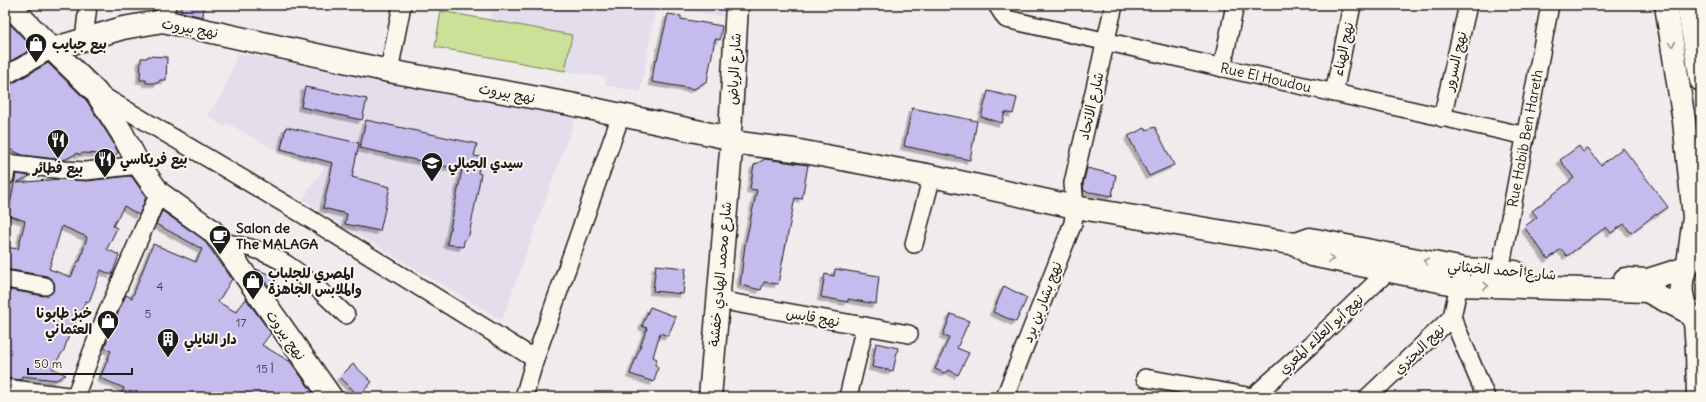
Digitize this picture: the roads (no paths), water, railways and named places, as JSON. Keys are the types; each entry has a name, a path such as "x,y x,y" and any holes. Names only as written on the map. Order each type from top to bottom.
{"main road":[{"path":"9,5 52,49"},
{"name":"شارع الرياض","path":"731,141 737,5"},
{"path":"1666,5 1684,121 1694,217 1692,260 1682,282 1682,298 1695,320 1698,397"},
{"path":"1688,5 1701,80"},
{"name":"نهج بيروت","path":"331,397 221,242 206,225 159,193 139,166 122,133 96,92 52,49 123,28 165,13 389,71 621,115 731,141 794,150 932,176 1075,207 1296,244"},
{"name":"شارع محمد الهادي خفشة","path":"710,397 731,141"},
{"name":"شارع أحمد الخبثاني","path":"1296,244 1310,239 1464,269 1645,280 1692,260"},
{"path":"1296,244 1311,255 1459,285 1647,291 1695,320"}],"street":[{"path":"84,40 88,5"},
{"path":"389,71 402,5"},
{"name":"شارع الاتحاد","path":"1075,207 1073,183 1114,5"},
{"path":"1222,68 1235,5"},
{"name":"نهج الهناء","path":"1334,93 1352,5"},
{"name":"نهج السرور","path":"1442,118 1468,5"},
{"name":"Rue Habib Ben Hareth","path":"1500,271 1550,5"},
{"name":"Rue El Houdou","path":"1001,12 1106,41 1526,136"},
{"path":"5,76 52,49"},
{"path":"96,92 302,214 535,359"},
{"path":"524,397 535,359 621,115"},
{"path":"6,167 86,171 139,166"},
{"path":"914,244 932,176"},
{"path":"5,388 76,397 104,320 159,193"},
{"name":"نهج بشار بن برد","path":"1005,397 1073,223 1075,207"},
{"path":"221,242 260,250 273,256 304,276 346,315"},
{"name":"نهج أبو العلاء المعري","path":"1253,397 1314,342 1388,271"},
{"path":"5,279 45,286"},
{"path":"1459,285 1452,317 1486,397"},
{"name":"نهج قابس","path":"718,300 909,334"},
{"name":"نهج البحتري","path":"1368,397 1452,317"},
{"path":"848,397 866,326"},
{"path":"1145,378 1253,397"}],"place":[{"name":"بيع جبايب","path":"36,64"},
{"name":"بيع فطائر","path":"58,160"},
{"name":"بيع فريكاسي","path":"105,178"},
{"name":"سيدي الجبالي","path":"432,182"},
{"name":"Salon de The MALAGA","path":"220,256"},
{"name":"المصري للجلباب والملابس الجاهزة","path":"253,300"},
{"name":"خبز طابونا العثماني","path":"108,340"},
{"name":"دار النايلي","path":"168,358"}]}
